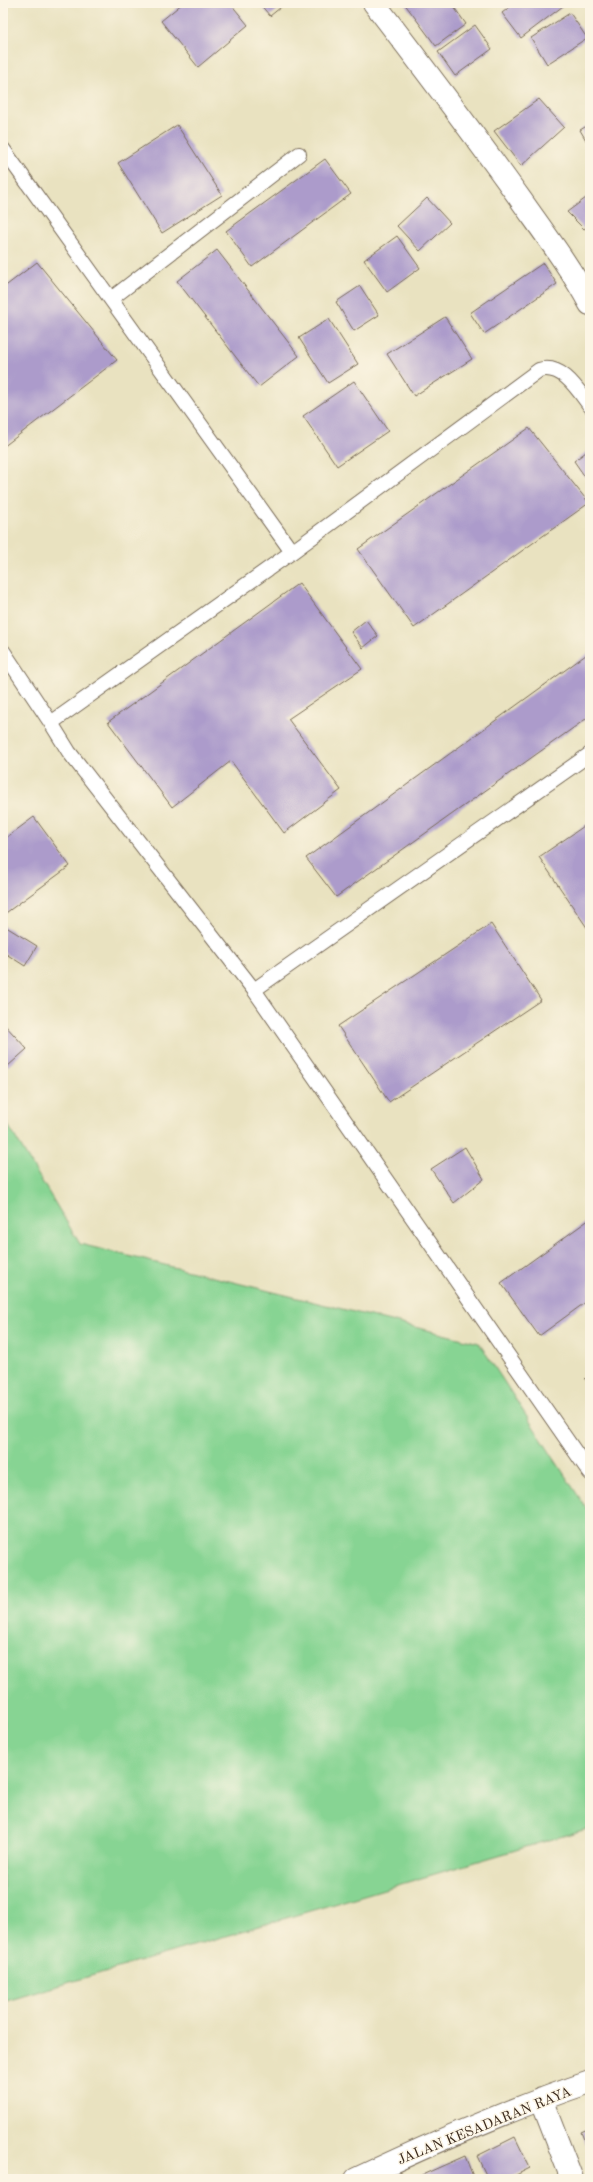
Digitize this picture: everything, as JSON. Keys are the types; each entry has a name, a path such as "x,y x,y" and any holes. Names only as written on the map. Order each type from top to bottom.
{"street":[{"path":"374,3 440,88 507,181 580,285 590,304"},
{"name":"JALAN KESADARAN RAYA","path":"356,2179 408,2155 541,2099 590,2082"},
{"path":"541,2099 572,2179"}],"lane":[{"path":"3,149 292,552"},
{"path":"111,299 299,154"},
{"path":"51,723 292,552 539,370 546,368 556,371 566,377 575,385 590,406"},
{"path":"3,651 69,752 254,990 590,1473"},
{"path":"254,990 590,754"}],"green space":[{"path":"3,1117 80,1244 479,1343 590,1514 590,1828 3,2002"}],"building":[{"path":"183,3 230,3 248,25 198,67 161,21"},
{"path":"259,3 286,3 270,16"},
{"path":"404,3 451,3 466,24 436,46"},
{"path":"515,3 567,3 521,38 502,13"},
{"path":"570,13 587,38 547,64 531,38"},
{"path":"475,25 492,49 455,76 438,52"},
{"path":"539,99 564,127 521,166 494,131"},
{"path":"590,124 590,147 580,130"},
{"path":"177,125 222,195 162,233 118,163"},
{"path":"325,159 351,194 252,267 226,231"},
{"path":"590,195 590,225 584,229 567,212"},
{"path":"427,198 450,223 420,251 397,226"},
{"path":"397,236 420,268 387,292 364,260"},
{"path":"217,250 299,356 259,387 177,281"},
{"path":"37,262 117,360 3,447 3,288"},
{"path":"543,263 557,284 484,334 470,313"},
{"path":"360,286 379,315 354,331 336,302"},
{"path":"445,317 472,359 414,396 387,354"},
{"path":"329,319 358,364 328,383 299,338"},
{"path":"354,381 388,431 337,466 303,416"},
{"path":"529,428 589,503 414,628 358,549"},
{"path":"590,449 590,484 574,461"},
{"path":"299,583 362,669 288,719 341,790 284,833 231,761 172,807 108,722"},
{"path":"366,620 378,636 363,648 351,632"},
{"path":"590,652 590,716 336,897 306,858"},
{"path":"34,817 70,866 3,915 3,840"},
{"path":"590,822 590,932 539,857"},
{"path":"491,924 541,1000 389,1102 338,1026"},
{"path":"3,925 37,946 25,966 3,952"},
{"path":"3,1023 27,1049 8,1066 3,1061"},
{"path":"465,1147 484,1179 454,1203 431,1169"},
{"path":"590,1219 590,1299 539,1336 501,1283"},
{"path":"590,1375 590,1385 585,1379"},
{"path":"590,2128 590,2155 581,2132"},
{"path":"515,2137 530,2168 508,2179 488,2179 477,2156"},
{"path":"465,2156 474,2179 413,2179"}]}
